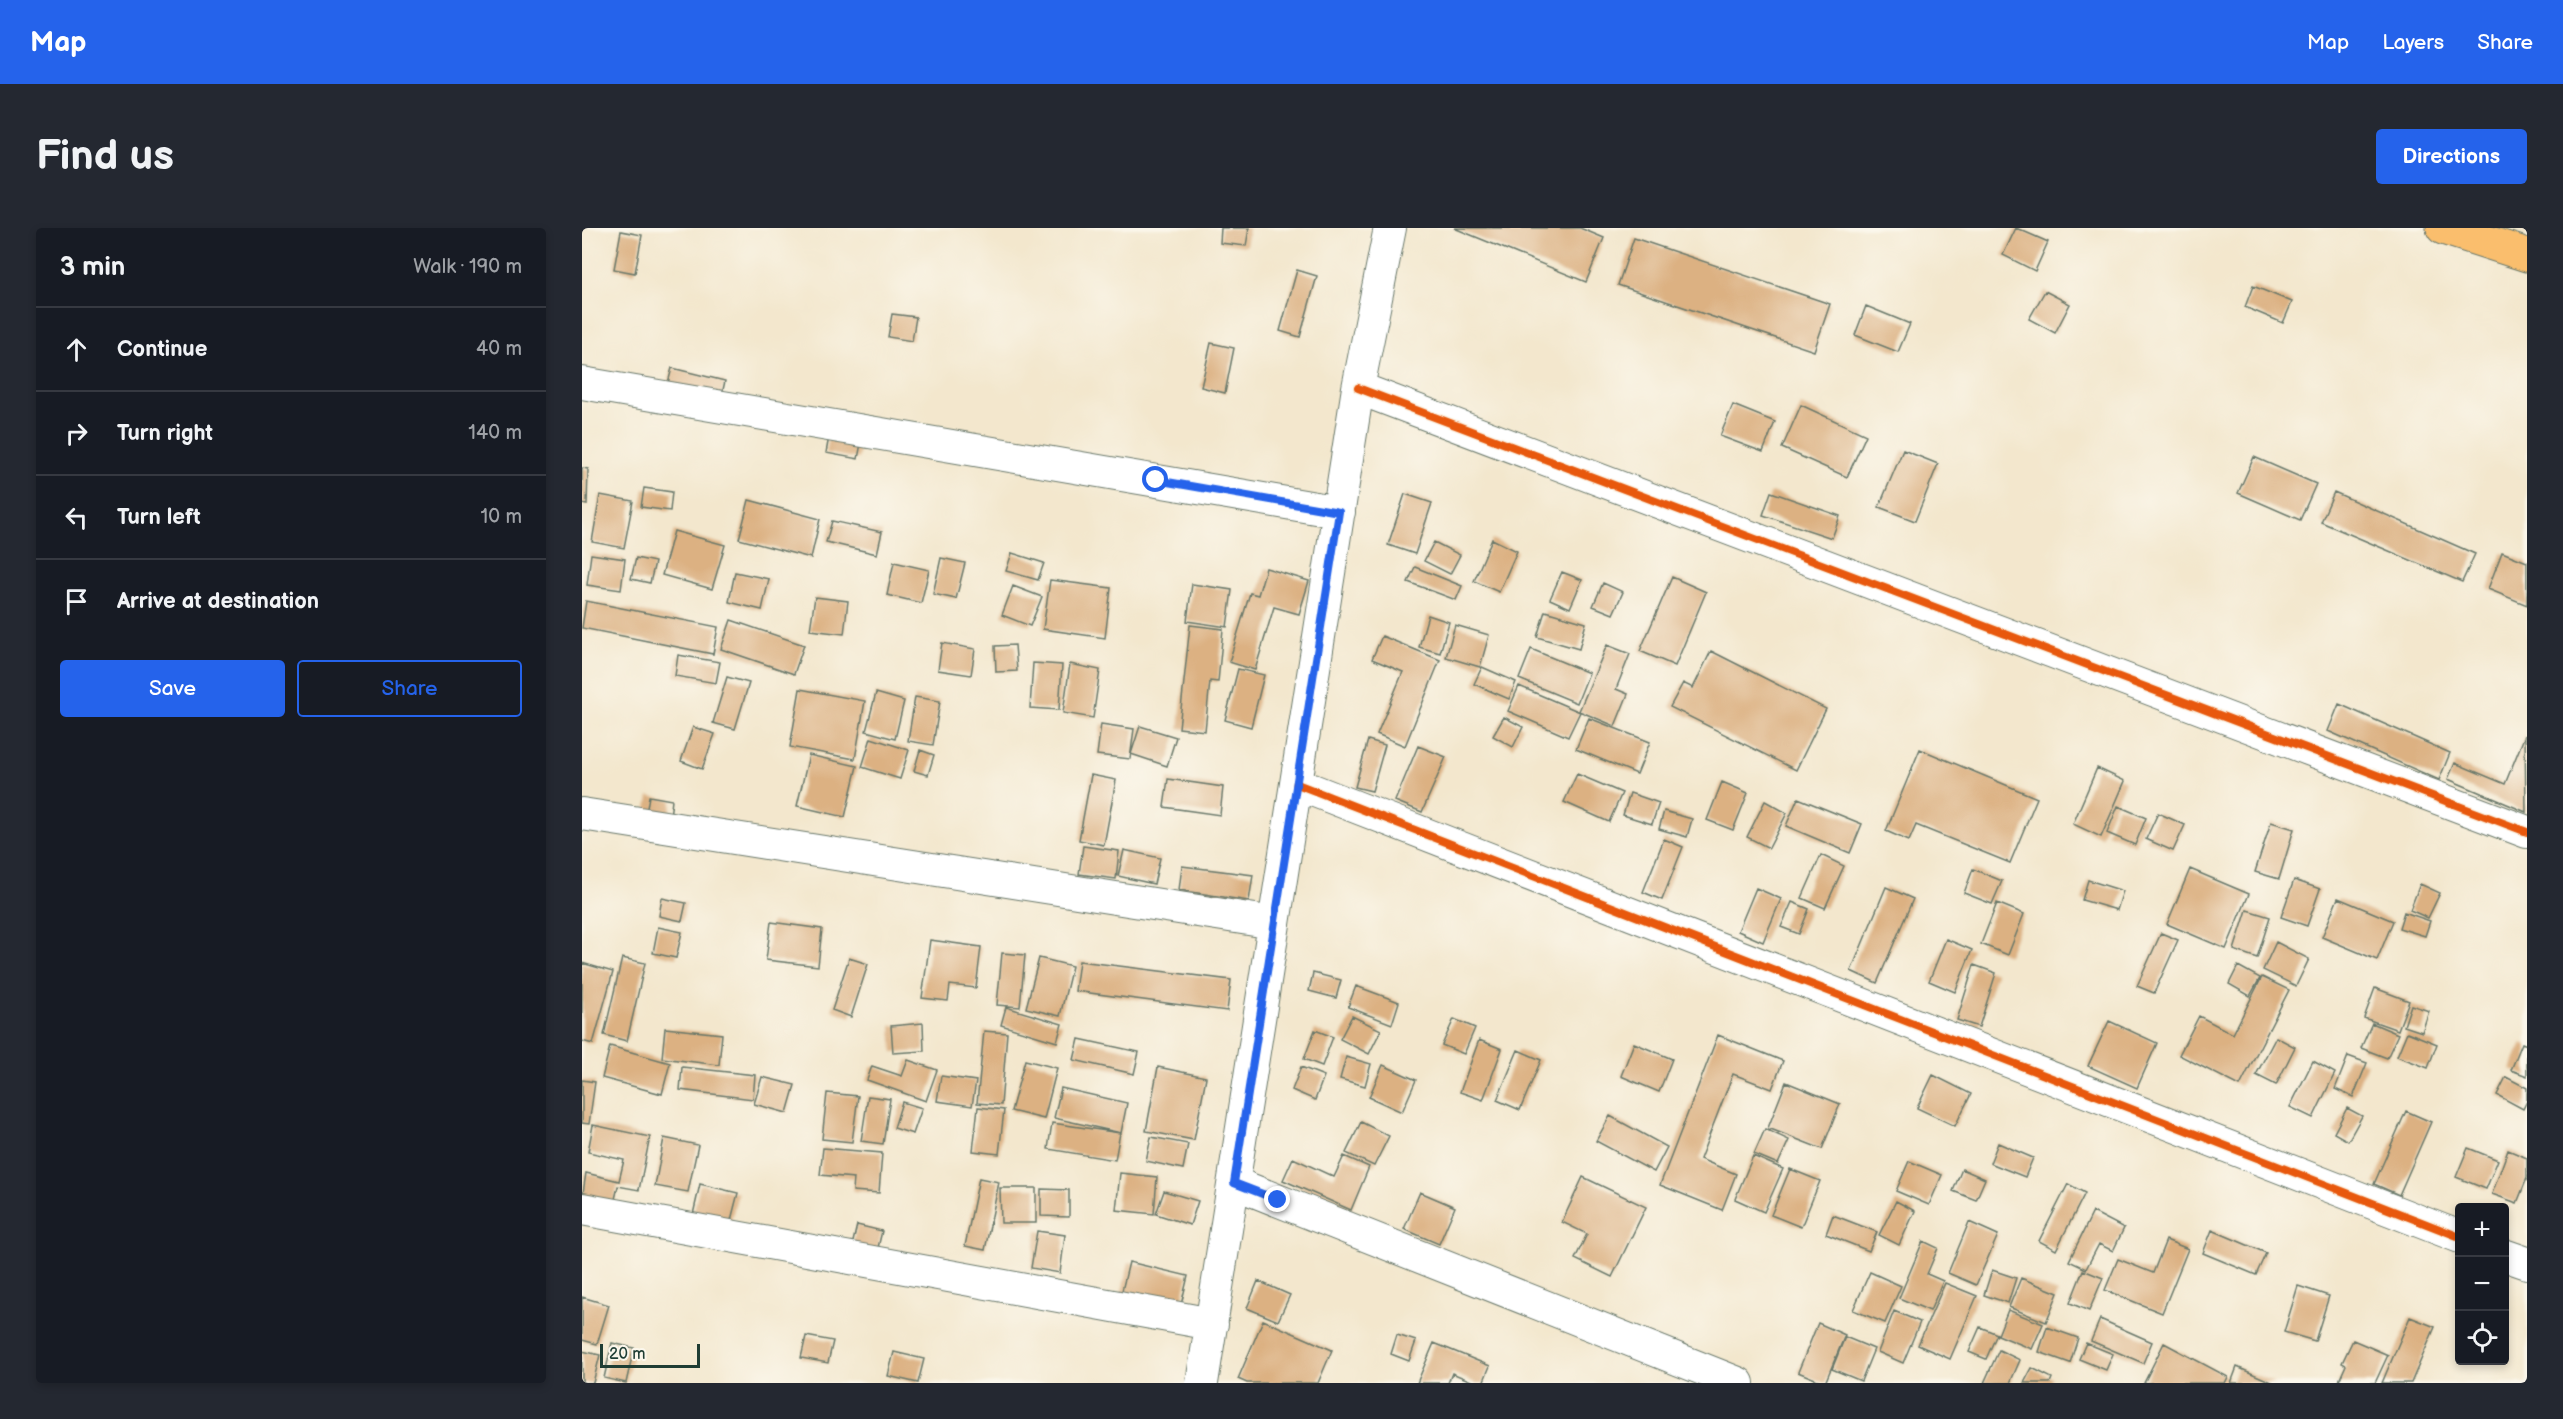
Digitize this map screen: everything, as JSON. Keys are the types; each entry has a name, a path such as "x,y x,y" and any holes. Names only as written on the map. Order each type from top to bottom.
{"highway":[{"path":"2443,228 2527,255"}],"street":[{"path":"1202,1383 1358,388 1390,228"},
{"path":"582,383 1339,512"},
{"path":"1358,388 2527,832"},
{"path":"1297,784 2455,1235"},
{"path":"582,814 1274,923"},
{"path":"1234,1183 1738,1383"},
{"path":"582,1209 1212,1324"},
{"path":"2509,1256 2527,1263"}],"building":[{"path":"1221,228 1249,228 1246,246 1220,243"},
{"path":"1454,228 1580,228 1604,238 1586,282"},
{"path":"2016,228 2048,242 2035,271 2003,255"},
{"path":"621,231 642,235 635,273 614,269"},
{"path":"1634,238 1830,304 1814,351 1618,285"},
{"path":"1297,270 1317,276 1300,337 1280,331"},
{"path":"2253,286 2292,302 2283,323 2245,307"},
{"path":"2045,291 2070,304 2055,333 2029,319"},
{"path":"1866,306 1910,324 1898,352 1855,335"},
{"path":"892,314 916,317 912,341 888,337"},
{"path":"1211,343 1234,348 1225,393 1201,387"},
{"path":"672,368 725,381 718,412 664,398"},
{"path":"1733,405 1775,422 1763,452 1720,436"},
{"path":"1801,405 1866,435 1847,477 1782,448"},
{"path":"830,431 862,438 858,459 826,453"},
{"path":"1903,450 1938,464 1915,521 1879,507"},
{"path":"2254,457 2316,484 2300,520 2238,493"},
{"path":"582,468 588,469 587,505 582,504"},
{"path":"644,488 672,492 670,511 641,507"},
{"path":"1771,492 1840,516 1832,538 1763,515"},
{"path":"2334,492 2475,554 2462,582 2321,522"},
{"path":"1405,494 1432,503 1415,554 1388,545"},
{"path":"600,495 633,501 624,548 592,542"},
{"path":"749,500 820,519 811,558 739,539"},
{"path":"832,521 882,532 877,554 826,542"},
{"path":"674,531 725,545 712,589 662,575"},
{"path":"1492,539 1517,551 1499,592 1474,581"},
{"path":"1434,542 1460,555 1450,574 1424,561"},
{"path":"2502,552 2527,562 2527,605 2488,589"},
{"path":"1012,553 1044,563 1038,580 1006,571"},
{"path":"591,554 625,559 621,590 587,585"},
{"path":"636,558 655,562 650,583 631,579"},
{"path":"941,558 965,563 956,599 933,594"},
{"path":"894,562 929,570 921,603 887,595"},
{"path":"1415,567 1462,586 1456,600 1408,582"},
{"path":"1266,568 1309,581 1299,614 1274,607 1255,670 1229,662 1250,593 1258,595"},
{"path":"735,572 769,579 762,610 729,602"},
{"path":"1562,572 1582,580 1570,608 1550,599"},
{"path":"1672,577 1706,592 1675,666 1640,651"},
{"path":"1050,580 1111,588 1105,638 1043,629"},
{"path":"1603,583 1623,592 1613,614 1593,606"},
{"path":"1192,584 1232,590 1227,627 1187,621"},
{"path":"1013,586 1042,597 1030,626 1002,615"},
{"path":"815,597 848,601 844,634 810,630"},
{"path":"586,601 718,627 713,654 582,628"},
{"path":"1545,611 1586,623 1579,649 1537,637"},
{"path":"1428,615 1449,622 1440,653 1419,647"},
{"path":"731,620 804,645 794,674 721,649"},
{"path":"1190,625 1223,629 1218,682 1210,681 1205,731 1179,728"},
{"path":"1455,625 1489,635 1480,667 1446,657"},
{"path":"1382,636 1440,660 1405,746 1377,734 1403,672 1372,659"},
{"path":"942,643 975,649 971,675 938,670"},
{"path":"1015,645 1017,671 996,672 995,646"},
{"path":"1607,645 1630,654 1616,689 1628,694 1615,726 1579,711"},
{"path":"1531,649 1589,673 1577,703 1519,679"},
{"path":"1711,651 1826,709 1796,770 1670,707 1683,683 1693,688"},
{"path":"678,655 720,662 716,683 675,676"},
{"path":"1033,663 1062,665 1059,710 1030,708"},
{"path":"1070,664 1100,670 1093,718 1063,713"},
{"path":"1482,667 1516,682 1509,699 1474,684"},
{"path":"1238,669 1264,675 1251,727 1225,720"},
{"path":"727,677 749,683 735,729 713,723"},
{"path":"1519,686 1580,712 1568,737 1508,711"},
{"path":"800,689 865,701 855,759 790,747"},
{"path":"876,693 904,701 895,739 866,731"},
{"path":"915,697 940,701 933,745 908,741"},
{"path":"2339,704 2450,753 2439,780 2328,731"},
{"path":"1504,717 1523,727 1513,747 1493,736"},
{"path":"1589,718 1650,742 1637,774 1576,749"},
{"path":"1101,724 1134,729 1130,759 1097,755"},
{"path":"1140,726 1176,737 1167,766 1131,754"},
{"path":"693,727 715,734 702,769 681,761"},
{"path":"2525,735 2526,812 2448,779 2455,763 2505,784"},
{"path":"871,738 909,750 900,779 862,767"},
{"path":"1368,740 1385,745 1372,791 1355,787"},
{"path":"1418,746 1446,757 1422,812 1395,801"},
{"path":"1920,749 2037,798 2010,863 1916,825 1909,841 1886,831"},
{"path":"920,750 934,755 928,775 914,771"},
{"path":"809,755 857,766 845,817 797,806"},
{"path":"2097,768 2125,781 2101,837 2073,824"},
{"path":"1577,774 1622,793 1609,822 1564,802"},
{"path":"1091,775 1116,780 1104,845 1079,840"},
{"path":"1168,779 1223,787 1220,815 1164,807"},
{"path":"1722,782 1748,793 1733,830 1707,820"},
{"path":"1630,793 1659,803 1652,824 1623,815"},
{"path":"649,796 672,800 670,817 646,814"},
{"path":"1798,798 1862,824 1850,853 1786,826"},
{"path":"1765,801 1787,813 1769,848 1747,837"},
{"path":"2118,806 2146,818 2135,845 2107,833"},
{"path":"1664,811 1692,819 1687,837 1659,829"},
{"path":"2158,813 2185,825 2173,851 2146,839"},
{"path":"2271,822 2294,829 2279,879 2255,872"},
{"path":"1664,839 1683,847 1662,900 1643,892"},
{"path":"1083,846 1119,851 1116,879 1079,874"},
{"path":"1124,850 1160,858 1154,884 1118,876"},
{"path":"1821,855 1844,866 1825,908 1802,898"},
{"path":"1182,866 1253,875 1249,901 1179,890"},
{"path":"1973,869 2002,881 1992,904 1964,893"},
{"path":"2190,869 2249,894 2226,949 2167,924"},
{"path":"2088,880 2123,891 2117,910 2082,900"},
{"path":"2294,880 2320,889 2307,926 2281,917"},
{"path":"2420,884 2440,893 2428,918 2410,910"},
{"path":"1886,887 1913,899 1877,983 1851,971"},
{"path":"1756,888 1781,899 1763,942 1738,931"},
{"path":"662,898 686,903 682,921 659,916"},
{"path":"2338,898 2393,921 2377,960 2322,937"},
{"path":"1792,902 1809,909 1799,934 1781,927"},
{"path":"1997,903 2024,914 2008,955 1981,944"},
{"path":"2247,910 2270,917 2257,958 2234,950"},
{"path":"2404,912 2430,921 2425,936 2399,928"},
{"path":"771,922 822,929 818,966 766,960"},
{"path":"658,927 682,932 676,958 653,953"},
{"path":"2161,933 2178,940 2154,993 2137,986"},
{"path":"1946,939 1972,950 1955,992 1929,981"},
{"path":"930,940 981,947 976,988 950,985 948,1001 922,998"},
{"path":"2276,942 2309,959 2296,986 2263,970"},
{"path":"1002,953 1025,955 1020,1007 997,1005"},
{"path":"622,958 645,963 627,1041 604,1035"},
{"path":"849,958 868,964 851,1017 832,1010"},
{"path":"1039,958 1072,966 1060,1016 1026,1008"},
{"path":"1079,961 1231,980 1227,1011 1075,991"},
{"path":"582,963 613,972 593,1044 582,1041"},
{"path":"1974,965 1996,973 1979,1027 1957,1020"},
{"path":"2238,966 2260,978 2250,996 2229,984"},
{"path":"1313,973 1341,980 1336,998 1309,991"},
{"path":"2262,977 2289,990 2240,1086 2179,1055 2199,1016 2233,1034"},
{"path":"1356,986 1399,1002 1392,1024 1348,1007"},
{"path":"2375,988 2409,1001 2398,1030 2364,1018"},
{"path":"2411,1005 2429,1011 2422,1032 2404,1026"},
{"path":"1006,1007 1062,1024 1057,1042 1001,1025"},
{"path":"1352,1016 1381,1030 1369,1054 1340,1039"},
{"path":"1454,1019 1475,1028 1464,1054 1442,1045"},
{"path":"2109,1021 2157,1043 2137,1088 2088,1066"},
{"path":"923,1023 924,1051 893,1053 891,1026"},
{"path":"2372,1023 2398,1034 2387,1058 2361,1048"},
{"path":"665,1028 722,1034 719,1065 662,1058"},
{"path":"1315,1030 1333,1037 1322,1066 1304,1059"},
{"path":"984,1031 1007,1033 1001,1105 977,1103"},
{"path":"2407,1032 2437,1044 2428,1068 2397,1056"},
{"path":"1718,1035 1783,1061 1772,1089 1733,1074 1700,1159 1736,1174 1722,1210 1660,1185"},
{"path":"2276,1037 2295,1047 2276,1085 2256,1075"},
{"path":"1079,1039 1139,1052 1134,1074 1074,1060"},
{"path":"1479,1040 1502,1049 1483,1100 1460,1092"},
{"path":"1634,1043 1672,1059 1659,1092 1621,1076"},
{"path":"2522,1043 2527,1045 2527,1076 2511,1070"},
{"path":"610,1046 670,1063 662,1094 602,1078"},
{"path":"1518,1050 1541,1060 1520,1110 1497,1100"},
{"path":"2348,1056 2367,1063 2353,1097 2335,1089"},
{"path":"1346,1057 1371,1064 1365,1086 1340,1079"},
{"path":"908,1060 937,1070 926,1101 867,1080 872,1066 902,1076"},
{"path":"1025,1060 1057,1068 1044,1119 1011,1111"},
{"path":"2313,1061 2335,1073 2313,1118 2290,1107"},
{"path":"1383,1065 1416,1080 1402,1112 1369,1097"},
{"path":"682,1067 755,1075 753,1099 680,1090"},
{"path":"1158,1067 1206,1077 1194,1140 1146,1131"},
{"path":"1301,1067 1324,1076 1315,1100 1292,1090"},
{"path":"1933,1075 1971,1094 1955,1126 1917,1108"},
{"path":"941,1076 976,1081 972,1106 937,1101"},
{"path":"762,1077 795,1085 787,1113 754,1104"},
{"path":"2506,1077 2527,1088 2527,1101 2523,1109 2497,1095"},
{"path":"582,1080 595,1082 589,1124 582,1123"},
{"path":"1786,1082 1840,1104 1822,1149 1768,1128"},
{"path":"1061,1088 1127,1103 1121,1133 1054,1118"},
{"path":"827,1093 858,1096 852,1142 822,1139"},
{"path":"868,1096 890,1099 883,1144 861,1141"},
{"path":"902,1102 922,1108 913,1134 894,1128"},
{"path":"978,1107 1004,1110 999,1154 973,1151"},
{"path":"2347,1108 2362,1116 2348,1141 2334,1133"},
{"path":"2406,1111 2431,1122 2399,1195 2374,1184"},
{"path":"1610,1116 1667,1147 1654,1172 1596,1141"},
{"path":"1361,1122 1389,1136 1374,1166 1346,1153"},
{"path":"1052,1123 1120,1133 1115,1160 1048,1149"},
{"path":"593,1125 650,1137 639,1190 618,1186 613,1208 582,1200 586,1173 619,1181 624,1160 588,1152"},
{"path":"1765,1129 1789,1140 1778,1164 1754,1154"},
{"path":"1151,1137 1188,1144 1183,1169 1146,1161"},
{"path":"664,1138 698,1145 688,1192 655,1186"},
{"path":"1998,1143 2033,1158 2025,1177 1990,1163"},
{"path":"823,1148 882,1153 879,1193 853,1191 854,1178 820,1175"},
{"path":"2468,1148 2498,1160 2486,1189 2456,1177"},
{"path":"2508,1150 2527,1158 2527,1178 2517,1203 2492,1194"},
{"path":"1344,1156 1369,1167 1351,1210 1283,1180 1293,1158 1334,1177"},
{"path":"1753,1156 1783,1169 1764,1212 1735,1199"},
{"path":"1909,1161 1942,1175 1929,1205 1896,1191"},
{"path":"1790,1169 1820,1181 1801,1227 1771,1215"},
{"path":"1962,1169 1985,1179 1976,1200 1953,1191"},
{"path":"1120,1173 1157,1177 1154,1214 1116,1210"},
{"path":"1583,1177 1646,1207 1612,1277 1575,1259 1587,1234 1562,1222"},
{"path":"979,1178 999,1182 985,1250 965,1246"},
{"path":"700,1184 738,1193 729,1228 692,1219"},
{"path":"2068,1184 2085,1193 2056,1250 2039,1241"},
{"path":"1000,1188 1036,1188 1036,1223 1001,1223"},
{"path":"1041,1189 1069,1190 1069,1217 1041,1216"},
{"path":"1164,1191 1198,1201 1190,1225 1156,1214"},
{"path":"1420,1192 1455,1207 1439,1244 1404,1229"},
{"path":"1896,1201 1915,1211 1899,1245 1879,1235"},
{"path":"2093,1212 2124,1228 2113,1251 2099,1244 2086,1269 2069,1261"},
{"path":"1833,1215 1877,1232 1869,1251 1826,1234"},
{"path":"1969,1222 1998,1235 1976,1285 1948,1273"},
{"path":"857,1225 882,1231 877,1252 852,1246"},
{"path":"2212,1230 2266,1253 2256,1275 2203,1253"},
{"path":"1037,1231 1065,1235 1060,1273 1031,1268"},
{"path":"2166,1240 2188,1249 2162,1313 2105,1290 2118,1259 2153,1273"},
{"path":"1923,1241 1938,1248 1927,1274 1943,1281 1930,1311 1899,1298"},
{"path":"1129,1262 1188,1276 1180,1309 1121,1295"},
{"path":"1992,1270 2016,1278 2008,1303 1984,1295"},
{"path":"2083,1270 2103,1278 2089,1311 2070,1303"},
{"path":"1870,1272 1901,1286 1885,1323 1853,1310"},
{"path":"2021,1278 2058,1293 2046,1322 2009,1307"},
{"path":"1258,1281 1290,1295 1278,1321 1247,1308"},
{"path":"1945,1283 1977,1296 1950,1359 1918,1345"},
{"path":"2298,1286 2329,1296 2315,1341 2284,1332"},
{"path":"582,1297 609,1305 597,1344 582,1340"},
{"path":"2008,1310 2043,1324 2032,1349 1998,1335"},
{"path":"1894,1311 1920,1322 1903,1363 1878,1352"},
{"path":"2410,1317 2435,1327 2411,1383 2382,1383"},
{"path":"2100,1319 2152,1342 2143,1363 2091,1341"},
{"path":"1263,1320 1332,1350 1318,1383 1247,1383 1238,1379"},
{"path":"1818,1323 1845,1335 1825,1383 1798,1372"},
{"path":"1980,1327 1997,1334 1986,1359 1969,1352"},
{"path":"2047,1327 2078,1338 2070,1363 2039,1352"},
{"path":"1397,1335 1416,1341 1409,1361 1391,1354"},
{"path":"806,1336 833,1341 828,1363 801,1358"},
{"path":"1845,1337 1874,1349 1861,1381 1832,1369"},
{"path":"2353,1340 2388,1355 2375,1383 2338,1383 2346,1365 2342,1363"},
{"path":"612,1343 634,1348 626,1383 604,1378"},
{"path":"1434,1343 1490,1366 1483,1383 1476,1383 1452,1373 1448,1383 1417,1383"},
{"path":"2086,1343 2113,1354 2106,1370 2079,1359"},
{"path":"2164,1343 2228,1377 2225,1383 2144,1383"},
{"path":"1999,1350 2020,1360 2010,1383 1984,1383"},
{"path":"582,1351 600,1355 593,1383 582,1383"},
{"path":"894,1352 924,1359 918,1383 888,1376"},
{"path":"2237,1367 2274,1383 2231,1383"},
{"path":"2032,1368 2052,1378 2050,1383 2024,1383"}],"cycle path":[{"path":"1358,388 2527,832"},
{"path":"1297,784 2455,1235"}],"route":[{"path":"1156,480 1339,512 1234,1183 1278,1200"}]}
